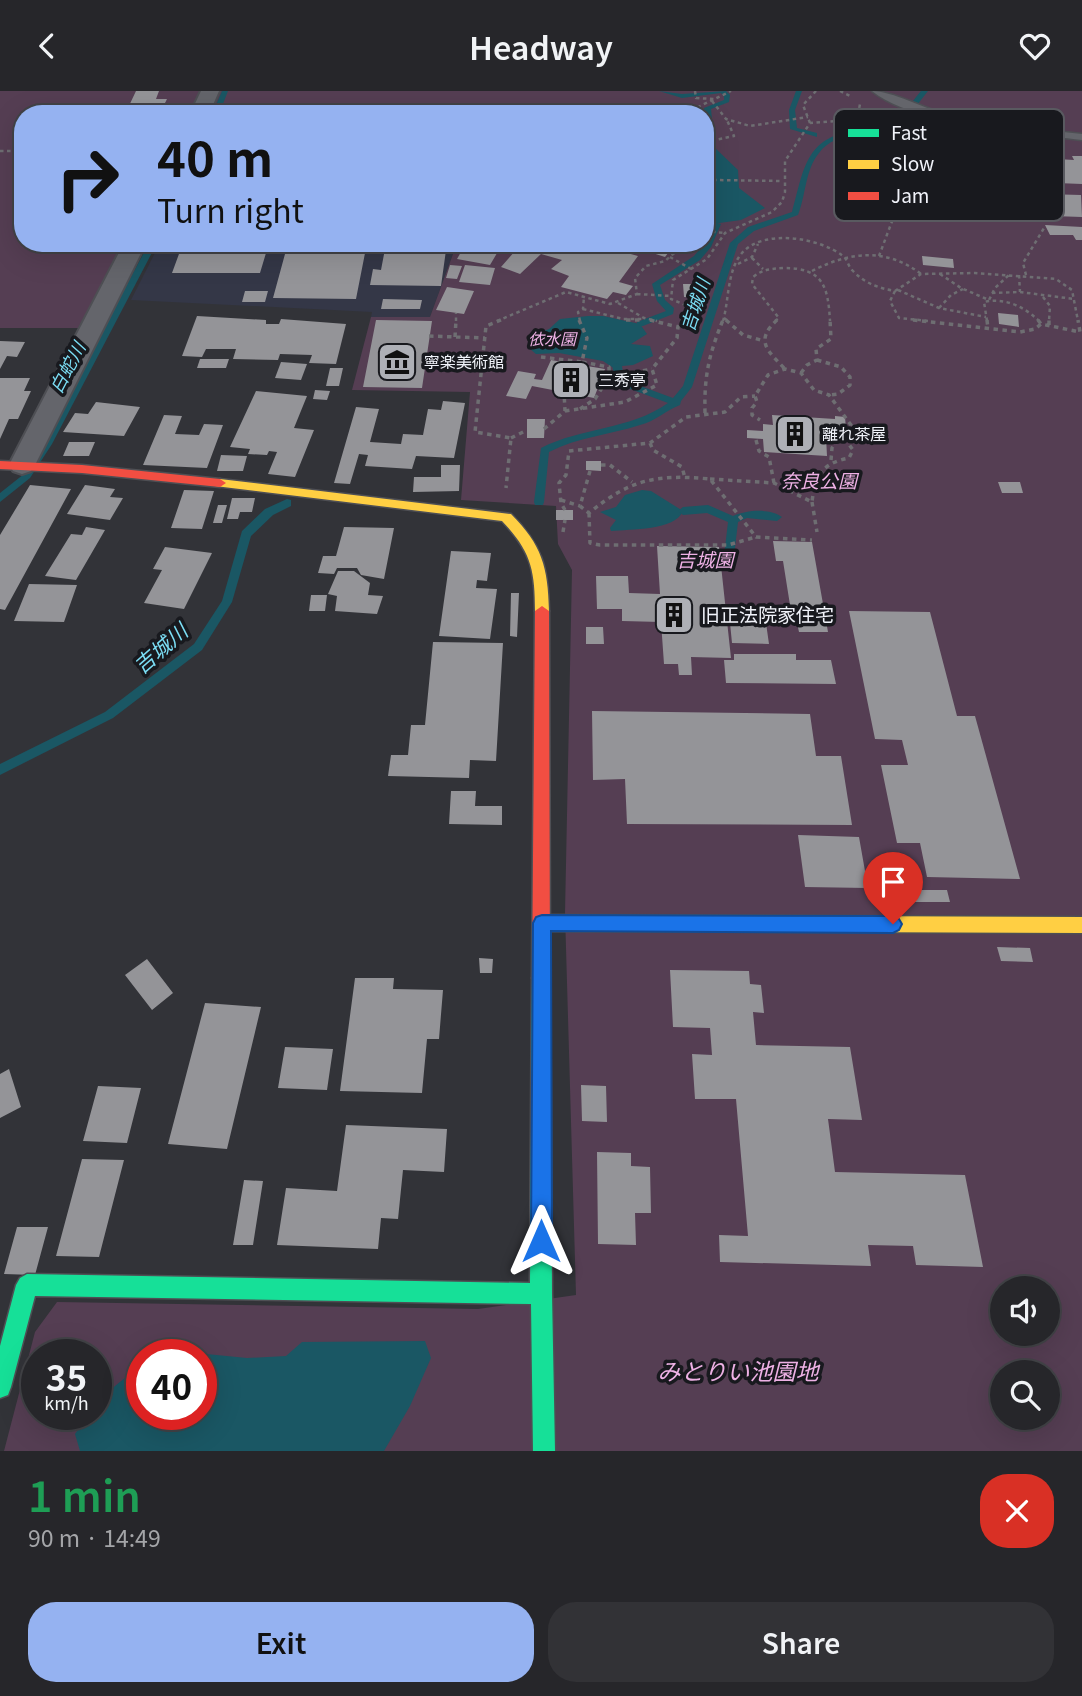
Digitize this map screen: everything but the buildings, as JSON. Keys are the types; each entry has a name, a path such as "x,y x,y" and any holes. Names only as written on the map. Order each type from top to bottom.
{"street":[{"path":"130,252 11,465 321,493 506,517 527,537 542,572 541,1294 544,1451"},
{"path":"542,923 1082,925"},
{"path":"0,1387 27,1285 541,1294"}],"lane":[{"path":"876,91 922,109"},
{"path":"1064,135 1082,137"}],"path":[{"path":"810,123 803,105 816,91"},
{"path":"840,91 861,103 859,109"},
{"path":"706,105 721,93 729,92"},
{"path":"695,94 713,101 718,106 734,136 714,142"},
{"path":"726,119 751,127 762,127 768,123 808,117"},
{"path":"714,249 725,233 772,212 782,202 785,192 785,161 802,132 810,123 834,121"},
{"path":"714,180 783,181"},
{"path":"879,256 892,221"},
{"path":"1026,275 1023,263 1044,228"},
{"path":"714,232 725,233"},
{"path":"705,413 704,380 710,352 724,318 737,264 742,253 771,237 786,237 827,247 846,258 851,269 874,287 896,290 939,308 986,317"},
{"path":"737,264 752,258 757,253 758,244"},
{"path":"637,294 635,278 646,266 676,252"},
{"path":"609,377 652,369 677,338 678,327 690,307 671,299 673,280 707,259 712,252"},
{"path":"801,373 807,365 817,360 841,367 850,377 850,385 846,390 829,395 814,390 801,373 785,369 768,351 765,341 768,328 779,318 764,301 763,295 751,284 752,277 762,269 812,271 825,264 859,254 879,256 911,266 921,274"},
{"path":"670,257 689,268"},
{"path":"752,258 762,269"},
{"path":"812,271 821,279 826,291 831,339 816,349 817,360"},
{"path":"940,273 964,289 989,300 1018,306 1036,315 1041,324"},
{"path":"921,274 1026,275 1056,279 1072,290 1081,333 1041,324 1035,329 1020,332 898,318 890,301 896,290 921,274"},
{"path":"988,329 984,302 989,300 1010,274"},
{"path":"1019,275 1020,292"},
{"path":"939,308 951,295 964,289"},
{"path":"527,430 511,438 475,432 486,326 566,292 617,303 646,319 678,327"},
{"path":"992,293 1020,292 1074,299"},
{"path":"617,303 637,294 671,296"},
{"path":"1042,296 1049,306 1049,325"},
{"path":"583,309 584,297"},
{"path":"582,360 588,343 578,312 583,309 638,322 646,319"},
{"path":"455,337 456,313"},
{"path":"724,318 743,335 765,341"},
{"path":"429,336 485,338"},
{"path":"541,357 582,360 609,367 609,377 595,399 578,411"},
{"path":"544,429 565,411 606,409 648,392 657,385 652,369"},
{"path":"755,396 768,375 785,369"},
{"path":"564,392 565,411"},
{"path":"829,395 850,425 845,439"},
{"path":"565,510 559,483 566,475 569,451 650,443 686,417 725,412 741,397 755,396"},
{"path":"755,396 757,402 752,408 752,415 760,420"},
{"path":"506,517 511,438"},
{"path":"817,532 812,502 820,470 831,460 849,459 853,450 845,439"},
{"path":"831,460 832,448 837,441 845,439"},
{"path":"755,440 759,451 769,457 774,483"},
{"path":"650,443 653,450 682,467 685,478"},
{"path":"601,465 610,465 632,482"},
{"path":"580,506 590,471"},
{"path":"589,513 632,482 651,478 724,478 774,483 812,502"},
{"path":"710,479 756,537"},
{"path":"561,500 580,506 589,513"},
{"path":"589,513 590,543 622,546 730,544 756,537 812,540"}],"shaded area":[{"path":"532,103 532,105 225,105"},
{"path":"155,252 454,252 430,317 371,317 372,312 131,300"}],"green space":[{"name":"奈良公園","path":"0,91 1082,91 1082,1451 4,1451 21,1386 21,1430 112,1430 112,1339 33,1339 35,1332 57,1302 478,1309 576,1295 565,913 572,570 558,544 556,506 461,500 470,392 352,390 371,317 430,317 454,252 714,252 714,105 14,105 14,252 120,252 78,328 0,328"}],"water":[{"path":"714,147 738,170 739,188 765,208 741,220 714,224"},
{"path":"603,316 640,324 647,334 631,344 650,346 653,356 633,365 612,367 603,361 559,353 536,354 529,348 529,337 549,329 560,319"},
{"path":"642,490 651,491 683,511 678,518 662,526 611,531 610,528 616,520 600,512 616,507 625,495"},
{"path":"425,1341 431,1358 410,1406 384,1451 80,1451 75,1434 78,1430 112,1430 112,1389 126,1377 126,1430 217,1430 217,1355 247,1358 286,1356 302,1342"}],"waterway":[{"name":"白蛇川","path":"219,105 225,91"},
{"path":"662,91 682,96 722,91 728,96 727,101 714,106"},
{"path":"799,91 792,110 794,129 814,135"},
{"name":"吉城川","path":"910,109 925,91"},
{"name":"吉城川","path":"675,402 687,387 734,243 751,229 795,213 810,161 816,151 834,138"},
{"path":"714,231 717,224"},
{"name":"白蛇川","path":"0,498 27,476 47,444 148,252"},
{"path":"640,324 670,312 670,308 661,301 656,284 702,252"},
{"path":"617,366 620,382 675,402"},
{"name":"吉城川","path":"539,502 544,450 581,435 640,422 658,415 675,402"},
{"name":"吉城川","path":"0,770 109,715 198,647 227,602 246,534 269,512 287,503"},
{"path":"683,511 708,509 733,520"},
{"path":"733,520 746,514 777,517"},
{"path":"728,565 733,520"}],"traffic: fast":[{"path":"541,978 544,1451"},
{"path":"0,1387 27,1285 541,1294"}],"traffic: slow":[{"path":"220,483 506,517 526,539 537,559 542,611"},
{"path":"542,923 1082,925"}],"traffic: jam":[{"path":"0,465 82,469 220,483"},
{"path":"541,978 542,611"}],"place":[{"name":"寧楽美術館","path":"397,362"},
{"name":"三秀亭","path":"571,380"},
{"name":"離れ茶屋","path":"795,434"},
{"name":"旧正法院家住宅","path":"674,615"}],"route":[{"path":"541,1241 542,923 893,924"}],"park label":[{"name":"依水園","path":"552,339"},
{"name":"吉城園","path":"705,560"},
{"name":"みとりい池園地","path":"738,1372"}]}
